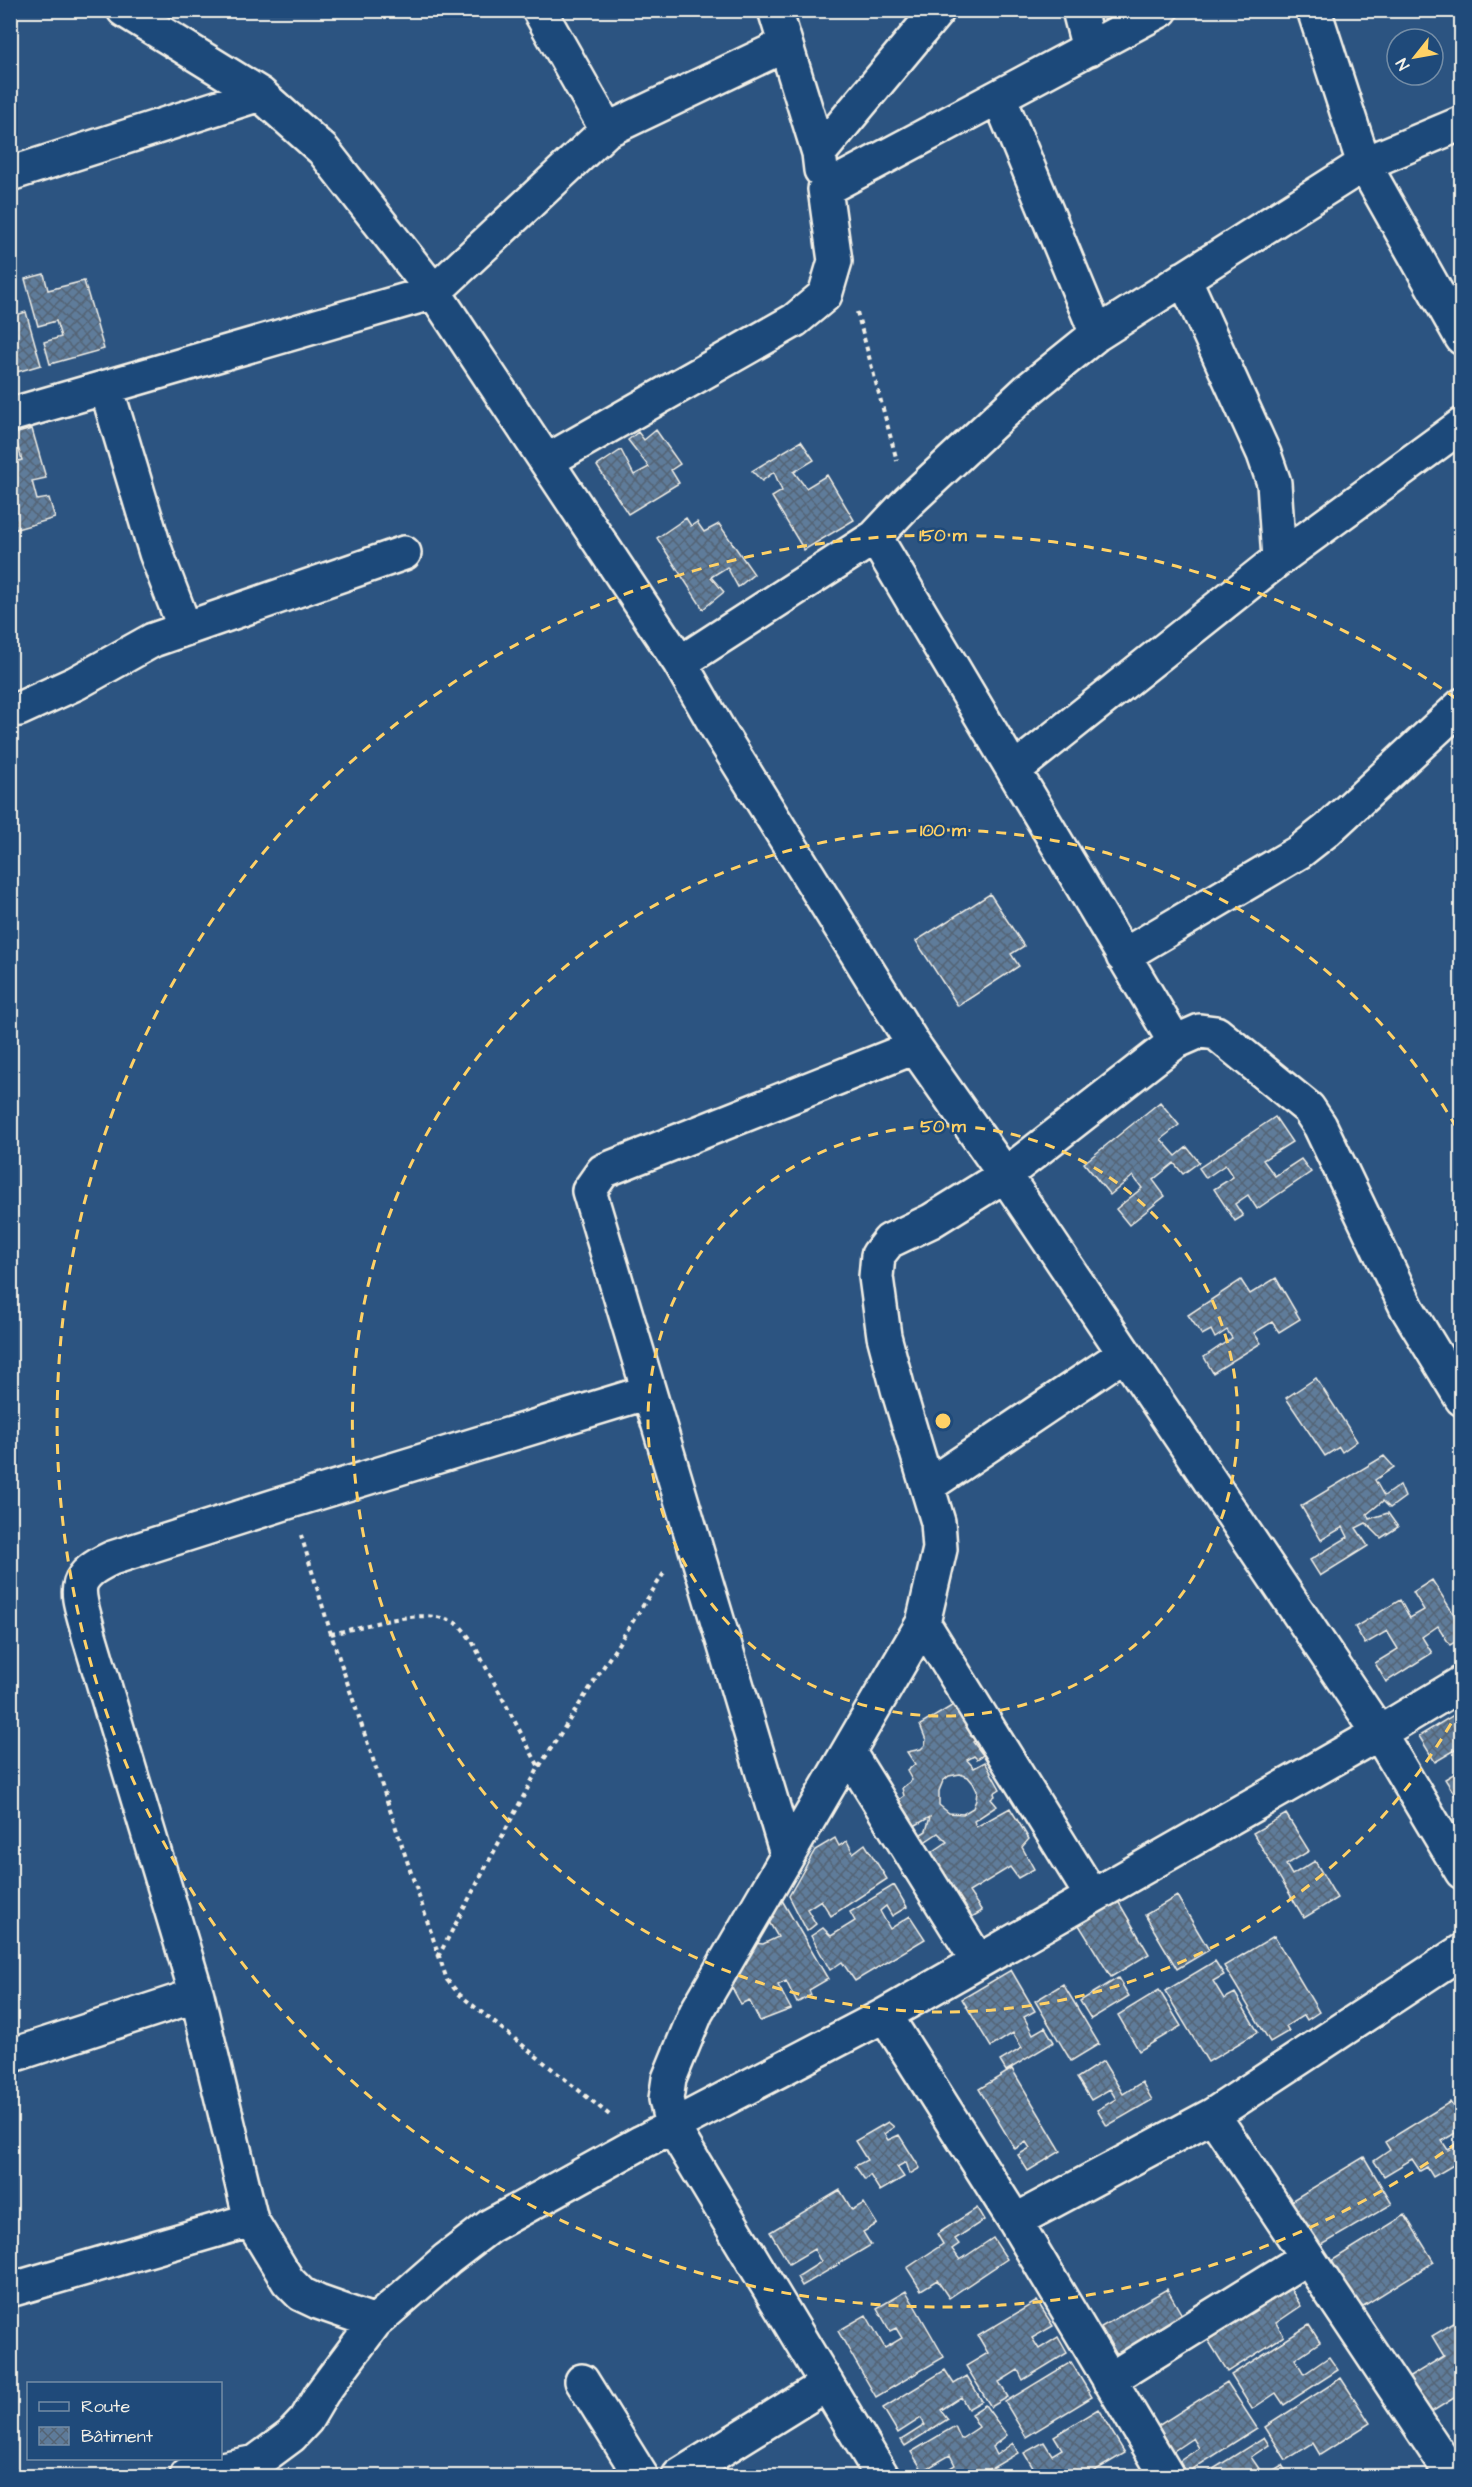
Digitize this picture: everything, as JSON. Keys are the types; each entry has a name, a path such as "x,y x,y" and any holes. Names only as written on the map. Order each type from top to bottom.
{"street":[{"path":"539,10 607,130"},
{"path":"547,461 795,320 825,296 835,261 819,153 776,10"},
{"path":"819,153 938,10"},
{"path":"1078,10 1089,49"},
{"path":"825,189 1161,10"},
{"path":"1314,10 1364,164 1461,338"},
{"path":"148,16 260,94 323,150 434,292 680,663 719,731 915,1047 1005,1175 1379,1733 1461,1872"},
{"path":"10,415 434,292 607,130 785,45"},
{"path":"10,174 260,94"},
{"path":"999,97 1097,334"},
{"path":"680,663 875,537 908,502 1029,389 1097,334 1364,164 1461,123"},
{"path":"1184,278 1274,483 1279,558"},
{"path":"105,387 156,553 185,629"},
{"path":"1014,770 1279,558 1461,425"},
{"path":"875,537 1175,1042"},
{"path":"10,710 19,709 76,683 153,640 404,553"},
{"path":"1123,956 1299,852 1327,831 1461,705"},
{"path":"882,2476 672,2126 666,2099 669,2079 696,2013 923,1623 940,1549 938,1522 884,1336 876,1277 878,1256 890,1241 931,1221 1005,1175 1175,1042 1200,1031 1216,1034 1308,1108 1330,1141 1407,1308 1461,1399"},
{"path":"787,1854 589,1191 603,1171 915,1047"},
{"path":"929,1485 1124,1354"},
{"path":"375,2322 302,2294 288,2281 251,2220 197,1995 89,1635 78,1590 80,1581 86,1573 112,1558 648,1392"},
{"path":"923,1623 1092,1896"},
{"path":"187,2476 263,2469 306,2420 322,2393 375,2322 447,2259 490,2226 642,2142 885,2015 1379,1733 1461,1683"},
{"path":"849,1753 978,1961"},
{"path":"1015,2221 1213,2115 1461,1951"},
{"path":"10,2056 197,1995"},
{"path":"885,2015 1015,2221 1163,2475"},
{"path":"1213,2115 1453,2476"},
{"path":"10,2290 251,2220"},
{"path":"1109,2380 1306,2258"},
{"path":"582,2381 641,2476"},
{"path":"679,2476 827,2384"}],"path":[{"path":"855,305 908,502"},
{"path":"291,1501 331,1634 447,1980 460,1995 642,2142"},
{"path":"438,1958 539,1767 690,1533"},
{"path":"331,1634 416,1615 446,1620 460,1626 472,1641 539,1767"}],"building":[{"path":"44,274 48,290 84,281 104,349 50,364 44,342 61,337 56,321 38,326 25,279"},
{"path":"26,312 41,365 10,374 10,317"},
{"path":"32,429 46,478 32,481 37,500 49,498 55,518 10,531 10,506 13,505 10,495 10,456 12,463 22,460 14,434"},
{"path":"656,430 680,464 671,470 679,483 628,514 597,466 621,450 634,475 649,467 628,440 638,432 644,440"},
{"path":"801,441 814,460 794,472 806,488 827,475 854,520 804,550 772,497 782,491 774,472 762,481 752,471"},
{"path":"686,518 691,526 697,522 704,532 719,524 754,574 738,587 727,567 711,577 724,592 703,609 657,538"},
{"path":"990,894 1024,946 1011,954 1019,966 958,1006 916,941"},
{"path":"1160,1102 1179,1125 1161,1139 1176,1156 1187,1147 1199,1162 1183,1174 1174,1163 1153,1180 1165,1196 1129,1225 1116,1209 1142,1188 1133,1176 1110,1195 1084,1163"},
{"path":"1275,1117 1292,1142 1263,1160 1275,1176 1301,1159 1311,1172 1257,1209 1248,1195 1235,1204 1243,1216 1235,1221 1214,1189 1233,1177 1225,1165 1206,1178 1199,1168"},
{"path":"1276,1278 1300,1319 1279,1332 1272,1322 1254,1333 1261,1343 1213,1373 1204,1357 1232,1338 1227,1330 1215,1338 1211,1330 1202,1335 1188,1315 1241,1280 1250,1294"},
{"path":"1316,1378 1357,1441 1342,1452 1339,1447 1325,1456 1286,1398"},
{"path":"1384,1456 1394,1467 1375,1480 1384,1496 1400,1485 1405,1497 1390,1508 1383,1501 1367,1514 1369,1519 1388,1513 1398,1527 1381,1538 1366,1523 1356,1528 1368,1546 1320,1576 1310,1560 1348,1537 1343,1527 1321,1540 1301,1506"},
{"path":"1432,1580 1462,1627 1462,1638 1450,1645 1438,1626 1422,1637 1432,1653 1386,1682 1375,1663 1398,1649 1387,1631 1365,1644 1355,1627 1400,1600 1410,1618 1424,1610 1413,1592"},
{"path":"955,1704 978,1739 973,1742 983,1755 977,1759 974,1756 967,1760 974,1768 985,1762 1000,1789 991,1799 997,1806 974,1821 976,1827 1010,1808 1029,1839 1022,1847 1034,1869 1018,1878 1010,1867 969,1892 982,1911 967,1920 928,1855 947,1842 938,1833 923,1843 912,1840 926,1831 930,1817 909,1829 889,1807 904,1796 902,1788 912,1780 907,1771 915,1764 907,1752 921,1749 925,1745 926,1740 920,1725","holes":["960,1774 968,1777 977,1791 973,1808 963,1814 949,1813 939,1805 939,1791 943,1781 949,1776"]},
{"path":"1462,1710 1462,1746 1435,1762 1419,1736"},
{"path":"1462,1769 1462,1796 1457,1798 1445,1779"},
{"path":"1286,1814 1309,1851 1286,1865 1292,1875 1315,1861 1337,1898 1304,1918 1253,1833"},
{"path":"835,1838 839,1846 847,1841 853,1853 865,1844 887,1879 831,1916 821,1900 807,1909 816,1924 807,1931 789,1896 815,1850"},
{"path":"894,1885 907,1907 892,1916 886,1906 880,1911 890,1929 910,1916 925,1939 855,1981 842,1962 830,1970 811,1936 823,1928 831,1936 855,1921 850,1912"},
{"path":"779,1895 828,1979 809,1990 811,1995 797,2003 786,1981 778,1985 791,2009 760,2021 749,2000 741,2004 731,1986 755,1943 763,1944 778,1937 769,1922"},
{"path":"1177,1896 1209,1950 1177,1969 1145,1915"},
{"path":"1118,1901 1149,1954 1111,1977 1079,1925"},
{"path":"1274,1936 1319,2012 1307,2020 1304,2015 1286,2026 1289,2031 1270,2042 1224,1966"},
{"path":"1215,1961 1224,1975 1213,1981 1224,1999 1235,1993 1258,2032 1208,2062 1165,1991"},
{"path":"1011,1970 1035,2011 1024,2017 1033,2034 1045,2027 1054,2042 1006,2071 1000,2061 1022,2048 1013,2033 991,2047 962,1999"},
{"path":"1118,1978 1129,1996 1091,2019 1080,2001"},
{"path":"1063,1984 1099,2044 1071,2061 1035,2001"},
{"path":"1159,1990 1181,2026 1139,2051 1118,2015"},
{"path":"1103,2061 1123,2094 1142,2082 1152,2100 1107,2126 1097,2110 1116,2099 1110,2089 1091,2100 1077,2078"},
{"path":"1012,2069 1061,2151 1028,2171 1018,2155 1030,2148 1026,2142 1015,2149 979,2089"},
{"path":"1450,2102 1462,2120 1462,2129 1442,2141 1448,2150 1462,2142 1462,2160 1433,2177 1427,2167 1420,2171 1412,2159 1384,2176 1374,2161 1390,2150 1385,2142"},
{"path":"888,2122 894,2127 884,2134 888,2140 899,2135 920,2168 910,2174 906,2162 897,2167 904,2177 880,2191 870,2175 865,2180 855,2166 867,2160 855,2141"},
{"path":"1364,2157 1392,2204 1317,2248 1289,2202"},
{"path":"840,2190 852,2210 864,2203 877,2224 863,2232 871,2245 802,2286 797,2277 821,2262 814,2249 789,2264 770,2232"},
{"path":"977,2208 984,2220 955,2239 959,2244 952,2249 960,2260 993,2238 1007,2259 949,2298 937,2280 921,2290 907,2268 943,2244 937,2234"},
{"path":"1405,2215 1434,2262 1357,2310 1328,2263"},
{"path":"1285,2280 1301,2306 1276,2323 1284,2336 1228,2372 1208,2340 1232,2325 1227,2317"},
{"path":"1167,2289 1186,2322 1120,2360 1101,2327"},
{"path":"906,2291 944,2357 876,2397 838,2331 866,2315 885,2348 902,2338 896,2328 890,2331 877,2308"},
{"path":"1037,2301 1053,2326 1032,2338 1039,2349 1058,2337 1067,2353 1023,2380 1018,2370 999,2382 1008,2397 991,2407 966,2366 988,2353 978,2336"},
{"path":"1462,2318 1462,2393 1430,2413 1408,2378 1444,2356 1432,2336"},
{"path":"1309,2325 1320,2342 1295,2359 1304,2374 1329,2357 1338,2370 1284,2405 1276,2393 1252,2409 1231,2375"},
{"path":"1071,2362 1092,2397 1026,2437 1005,2402"},
{"path":"945,2370 954,2384 967,2376 982,2401 968,2409 961,2397 941,2410 948,2419 905,2446 901,2440 925,2425 921,2418 898,2433 883,2408"},
{"path":"1341,2378 1370,2423 1320,2455 1313,2443 1286,2460 1265,2427"},
{"path":"1227,2382 1257,2428 1182,2476 1172,2466 1199,2448 1193,2438 1166,2456 1150,2431"},
{"path":"985,2405 1007,2435 992,2447 996,2455 1013,2443 1018,2453 979,2476 937,2476 955,2465 950,2455 923,2471 911,2452 955,2426 961,2439 979,2427 971,2414"},
{"path":"1098,2409 1125,2453 1086,2476 1038,2476 1024,2453 1044,2442 1052,2455 1062,2449 1054,2436"},
{"path":"1264,2437 1269,2445 1251,2457 1264,2476 1202,2476"},
{"path":"1282,2465 1289,2476 1264,2476"}]}
